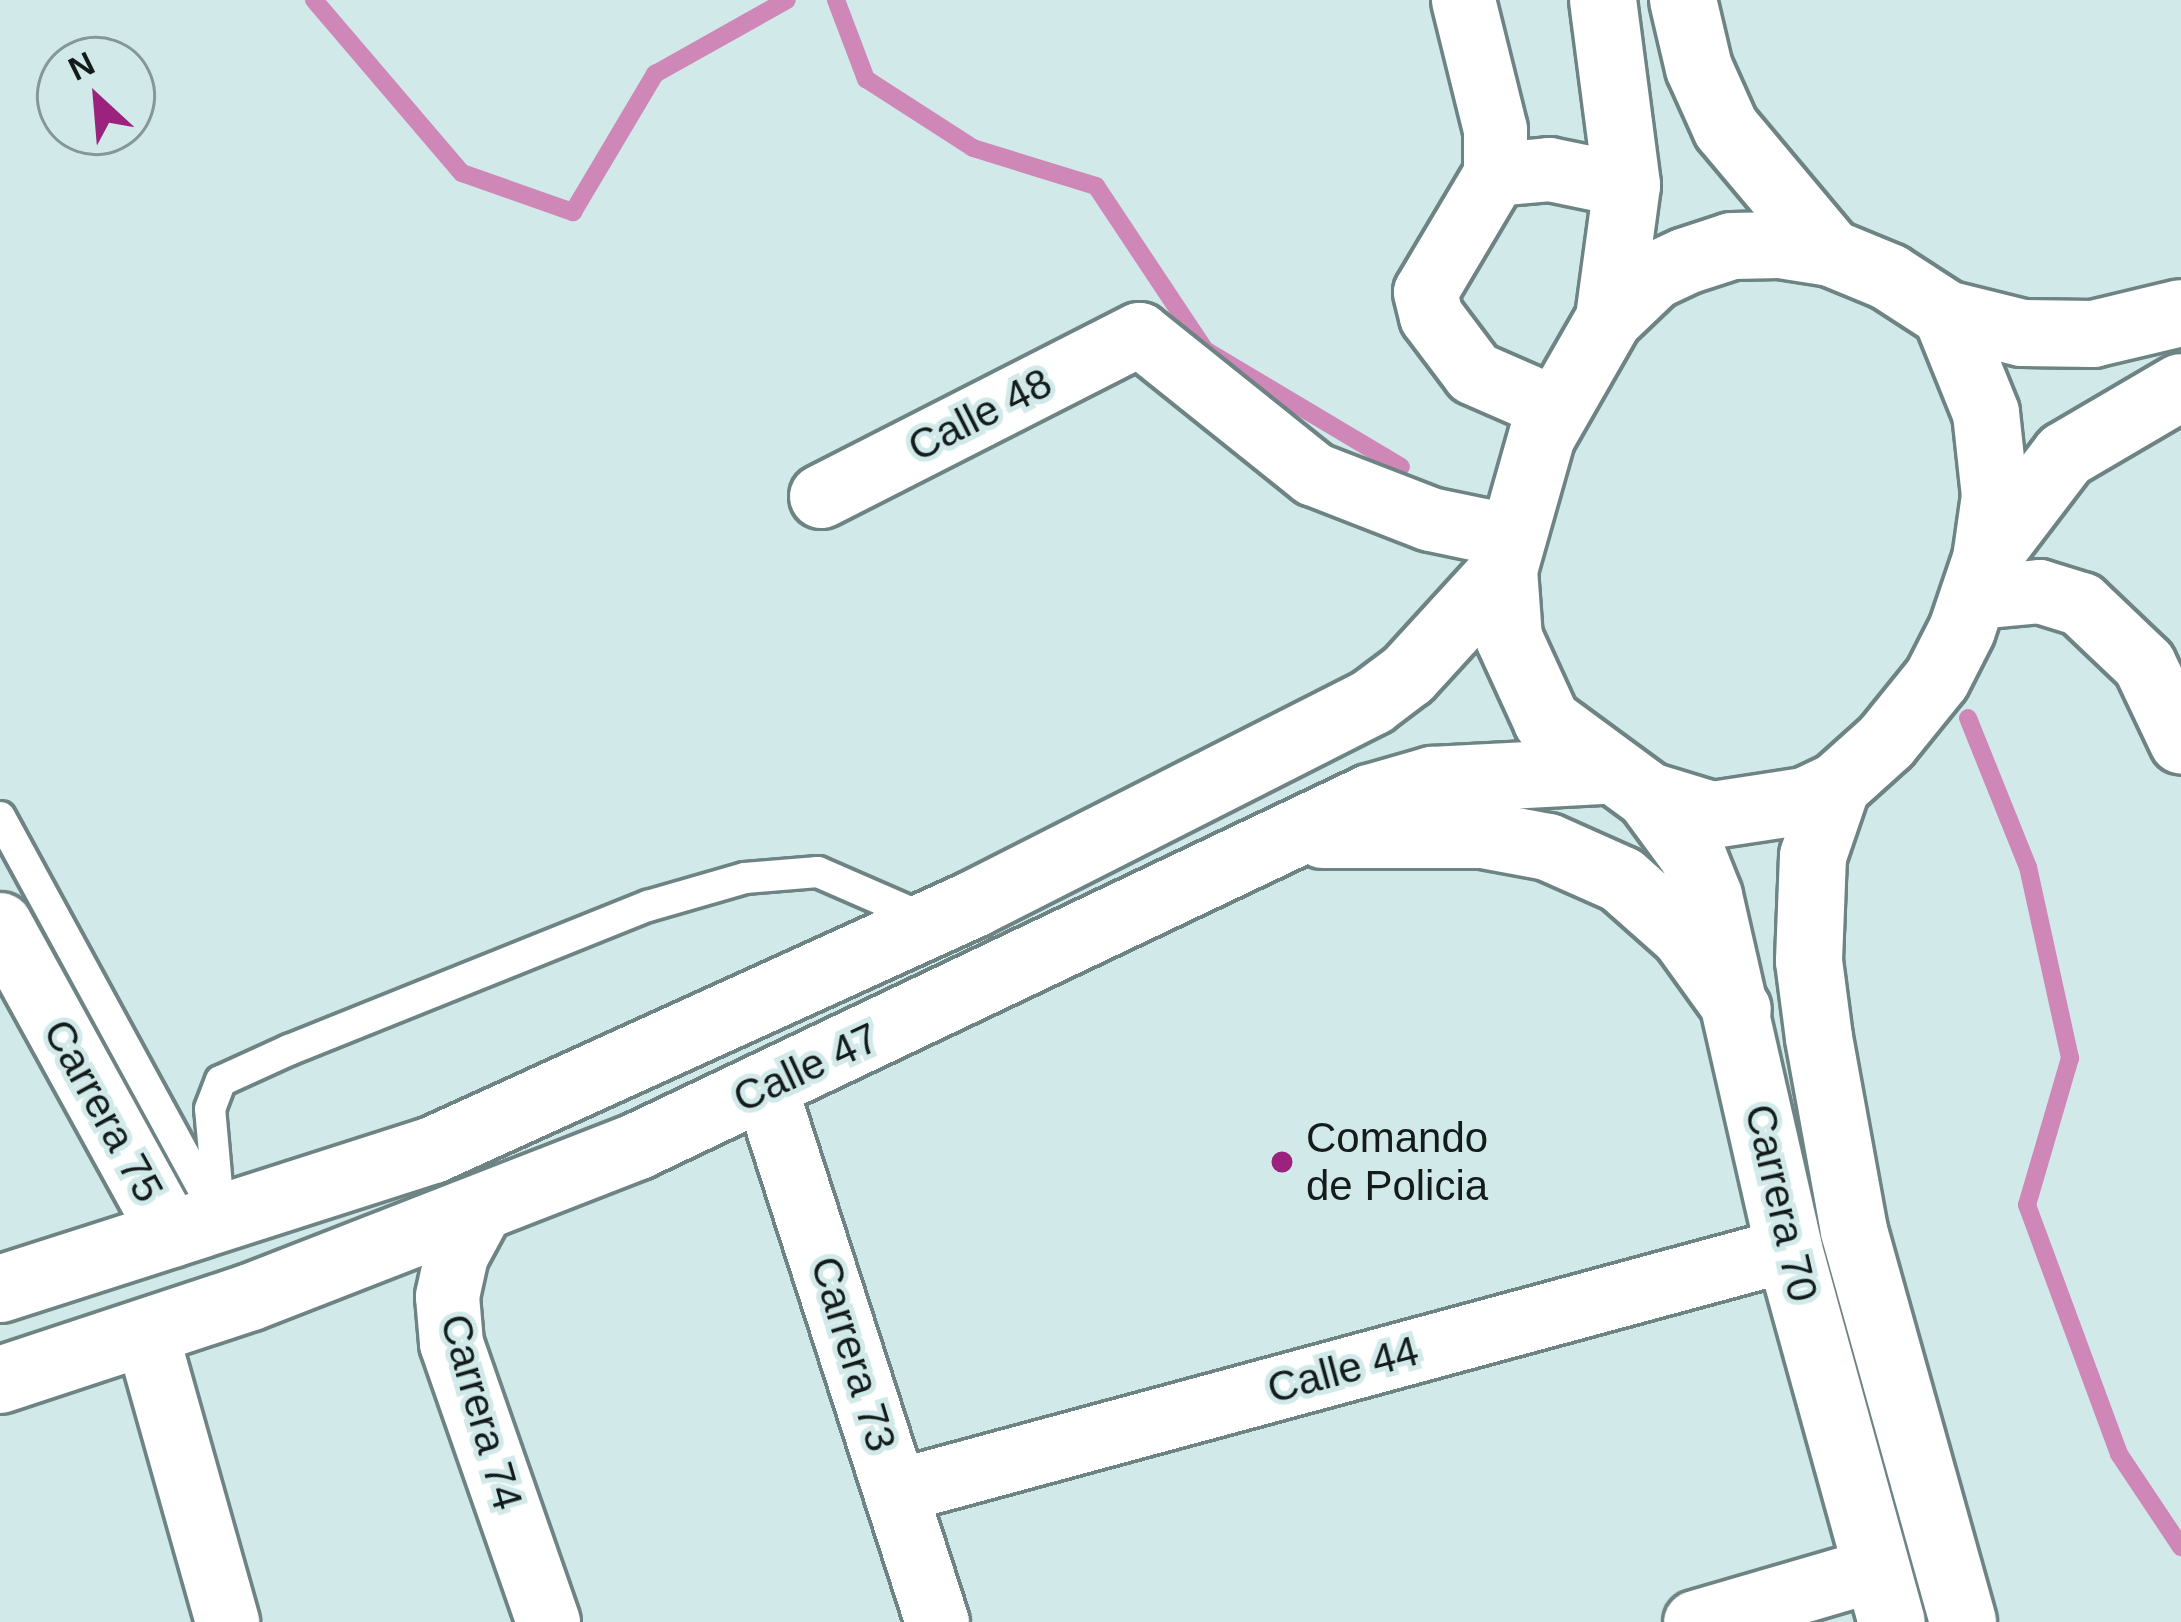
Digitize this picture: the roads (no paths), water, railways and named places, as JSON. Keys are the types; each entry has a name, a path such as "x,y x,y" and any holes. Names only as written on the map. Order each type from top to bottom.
{"main road":[{"path":"1603,0 1627,185 1610,319"},
{"path":"1684,0 1699,68 1726,128 1832,253"},
{"path":"2181,313 2092,334 2022,333 1946,314 1889,277 1832,253 1732,246 1654,276 1610,319 1554,408 1508,553 1509,638 1526,682 1547,721 1628,784 1712,815 1763,813 1837,786 1937,679 1981,578 2066,455 2181,388"},
{"path":"1946,314 1969,361 1993,451 1981,578"},
{"name":"Calle 47","path":"0,1288 434,1150 933,923 1372,702 1408,675 1508,553"},
{"name":"Calle 47","path":"0,1380 146,1333 483,1205 765,1087 1370,798 1432,780 1628,784"},
{"name":"Carrera 70","path":"1628,784 1693,856 1738,1010 1789,1249 1884,1595"},
{"name":"Carrera 70","path":"1837,786 1813,856 1810,961 1819,1038 1854,1231 1963,1622"},
{"path":"1296,836 1483,835 1548,848 1622,880 1684,935 1738,1010"}],"street":[{"path":"1463,0 1496,129 1495,175 1425,292 1431,316 1474,373 1554,408"},
{"path":"1495,175 1550,170 1627,185"},
{"name":"Calle 48","path":"821,496 1139,334 1314,473 1508,553"},
{"path":"1981,578 2060,596 2162,655 2181,742"},
{"name":"Carrera 75","path":"0,924 195,1228"},
{"name":"Carrera 73","path":"765,1087 937,1622"},
{"name":"Carrera 74","path":"483,1205 456,1256 447,1296 451,1343 548,1622"},
{"name":"Calle 44","path":"896,1491 1789,1249"},
{"path":"146,1333 227,1622"},
{"path":"1695,1622 1884,1595"}],"lane":[{"path":"0,817 195,1228"},
{"path":"195,1228 221,1081 289,1050 648,906 745,878 818,872 933,923"}],"waterway":[{"path":"314,0 462,173 573,212 655,74 787,0"},
{"path":"836,0 866,79 973,148 1096,186 1205,350 1401,467"},
{"path":"1968,718 2028,867 2070,1058 2027,1205 2119,1454 2181,1547"}],"place":[{"name":"Comando de Policia","path":"1282,1162"}]}
